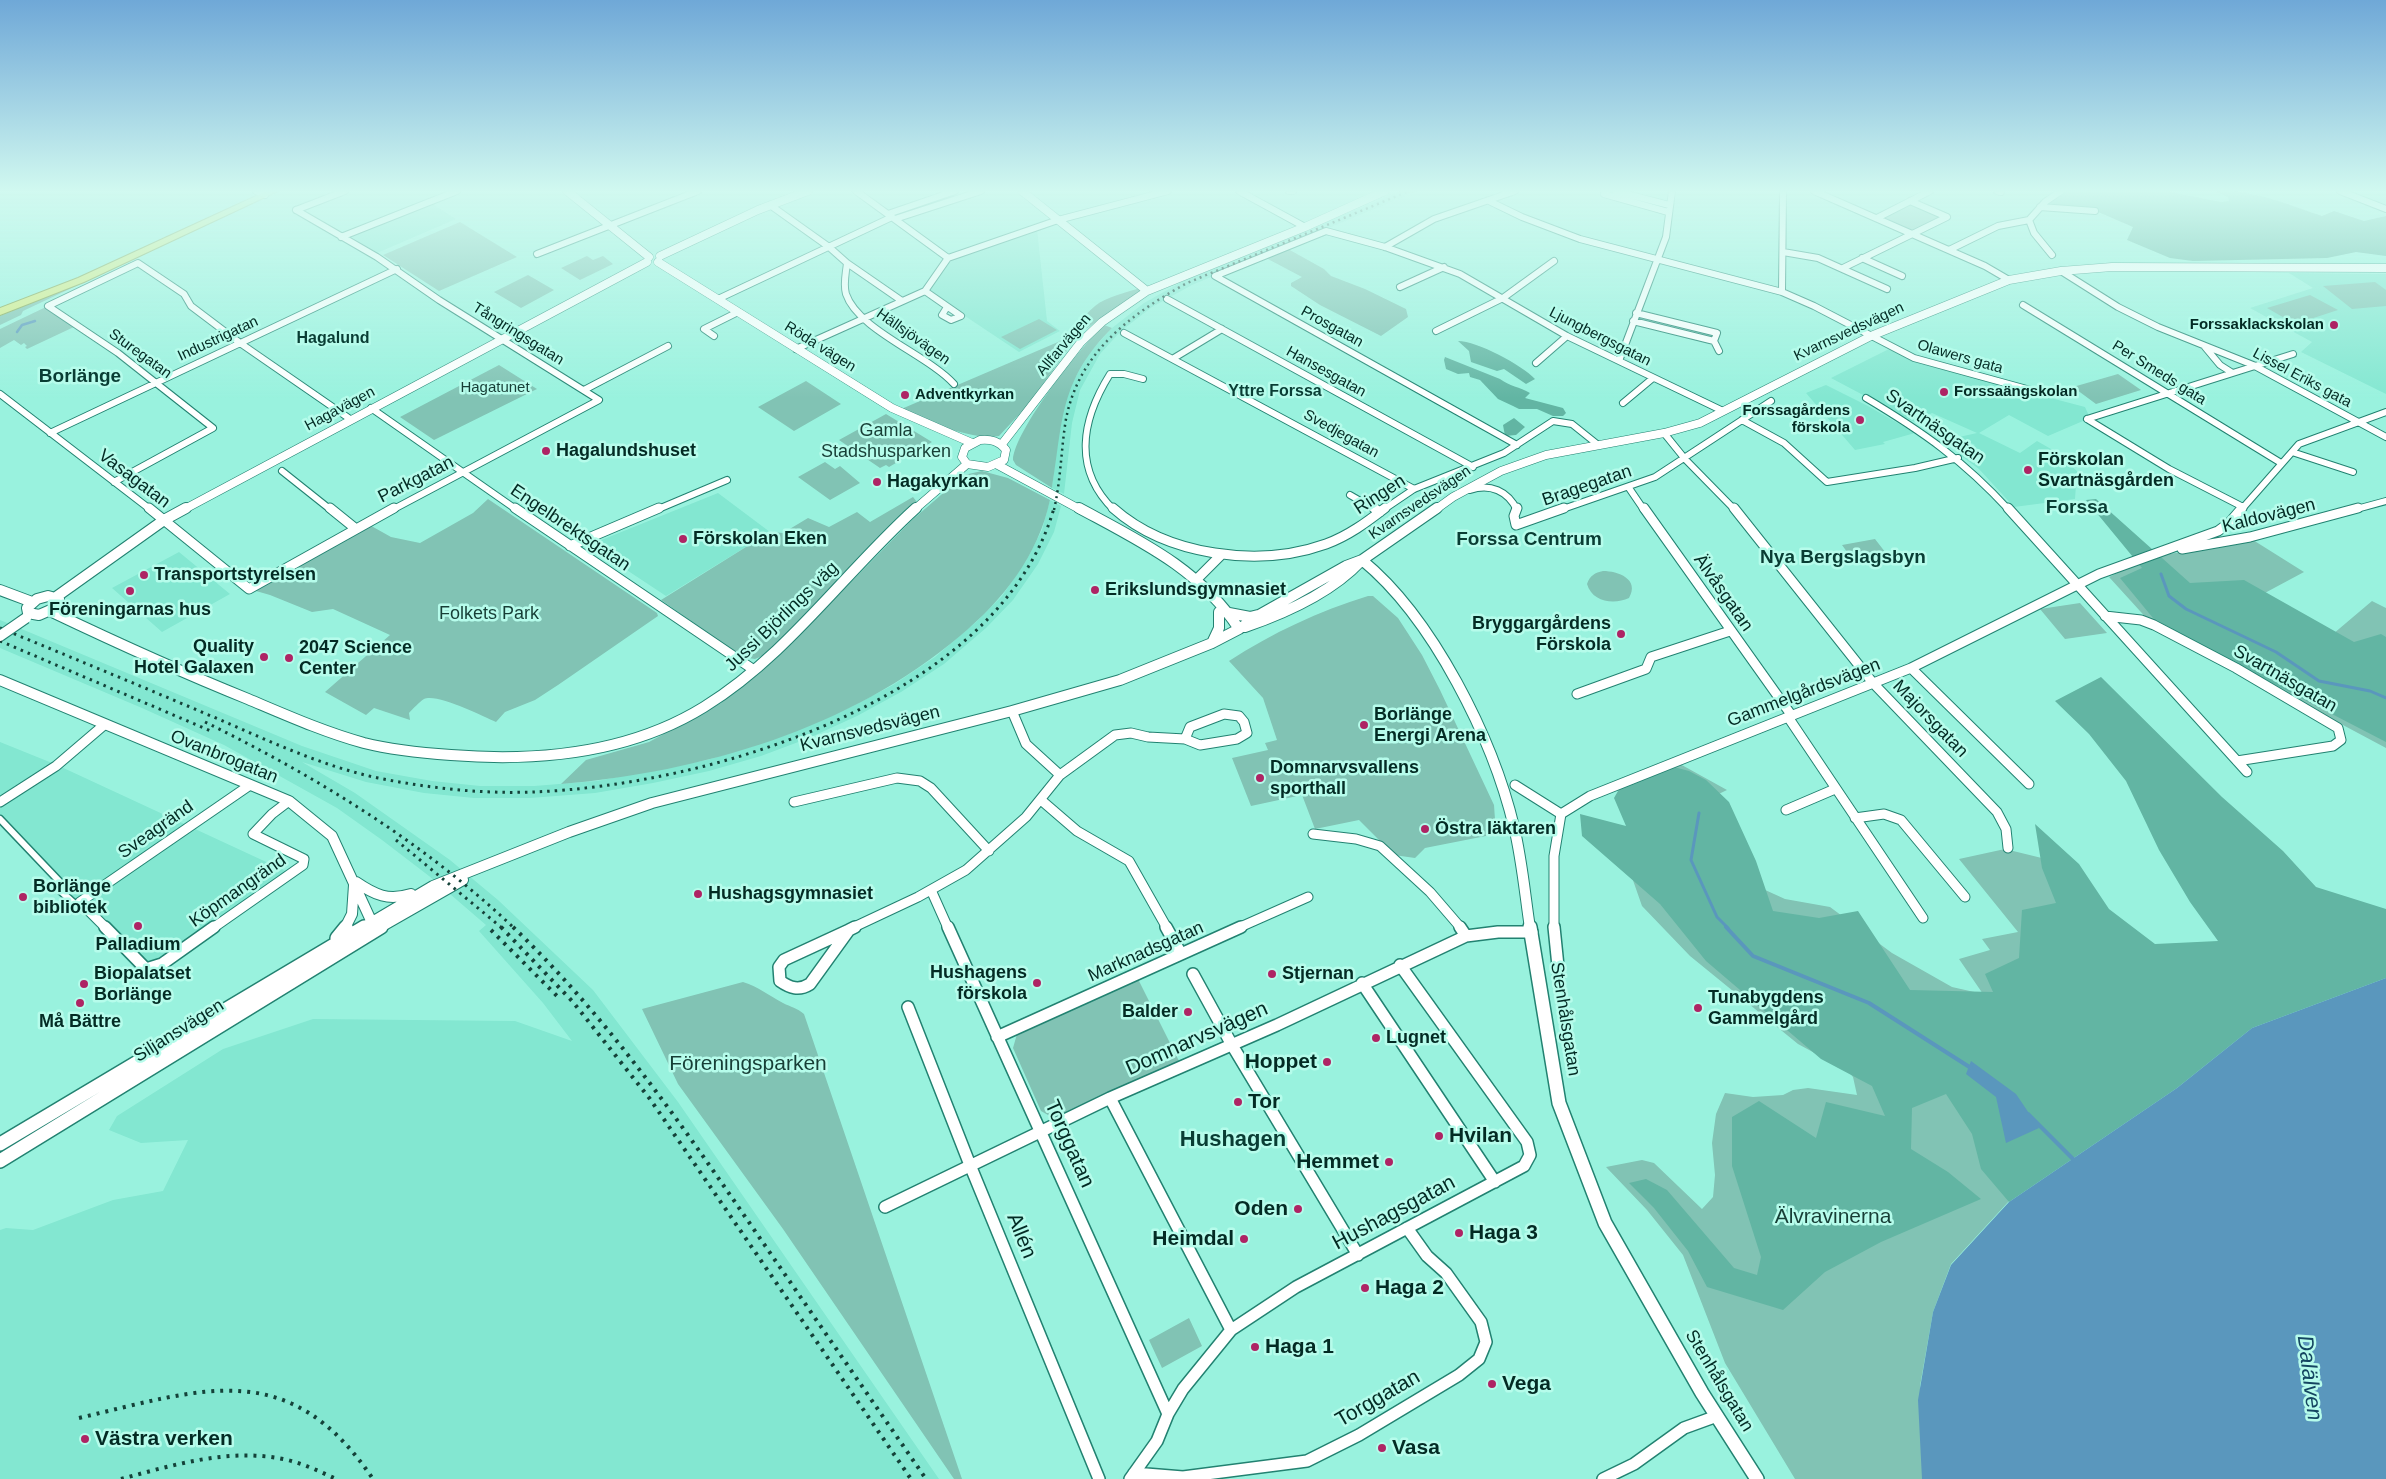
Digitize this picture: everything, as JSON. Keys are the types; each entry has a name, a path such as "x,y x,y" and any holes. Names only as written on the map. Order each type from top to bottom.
{"highway":[{"path":"0,305 111,260"},
{"path":"0,312 81,280 122,260"}],"street":[{"name":"Tångringsgatan","path":"381,260 501,340 525,352 599,400"},
{"name":"Hagavägen","path":"56,597 164,520 648,260"},
{"name":"Röda vägen","path":"661,260 796,349 899,412 972,443"},
{"path":"718,299 801,260"},
{"path":"844,260 902,301"},
{"path":"796,349 925,291 945,260"},
{"path":"1109,260 1148,290"},
{"name":"Allfarvägen","path":"1002,444 1081,342 1102,322 1148,290 1223,260"},
{"name":"Prosgatan","path":"1254,260 1215,276 1517,445"},
{"name":"Ljungbergsgatan","path":"1423,260 1444,267 1503,298 1567,336 1723,412"},
{"path":"1618,361 1658,260"},
{"name":"Olawers gata","path":"1658,260 1782,292 1814,306 1914,358 2045,394"},
{"path":"1782,292 1783,260"},
{"path":"1823,260 1887,289"},
{"path":"1842,268 1858,260"},
{"path":"1866,260 1902,276"},
{"path":"1972,260 2009,280"},
{"path":"1436,331 1503,298 1554,261"},
{"path":"48,306 138,263 184,294 191,306 240,343 350,419"},
{"name":"Hällsjövägen","path":"847,263 844,283 846,294 853,307 864,318 944,373 954,384"},
{"path":"1400,286 1444,267"},
{"name":"Kvarnsvedsvägen","path":"374,925 433,886 569,832 652,803 1012,711 1120,680 1212,643 1239,629 1259,614 1346,566 1362,560 1453,497 1485,478 1522,462 1596,444 1664,433 1700,423 1871,336 2009,280 2061,271 2112,267 2386,268"},
{"name":"Industrigatan","path":"50,434 397,269"},
{"name":"Lissel Eriks gata","path":"2061,271 2124,310 2158,327 2253,365 2386,437"},
{"path":"925,291 947,307"},
{"name":"Hansesgatan","path":"1167,299 1473,467"},
{"name":"Sturegatan","path":"48,306 118,353 213,428 114,482"},
{"name":"Per Smeds gata","path":"2023,306 2280,463"},
{"path":"714,336 704,329 738,312"},
{"path":"1636,312 1717,333 1714,341 1719,351"},
{"path":"1633,320 1714,341"},
{"path":"1174,358 1222,330"},
{"name":"Svedjegatan","path":"1124,333 1174,358 1414,489"},
{"path":"1536,363 1567,336"},
{"path":"584,390 668,346"},
{"name":"Lissel Eriks gata","path":"2205,347 2220,364 2231,372"},
{"path":"2243,508 2169,469 2086,419 2293,354"},
{"name":"Ringen","path":"1143,379 1124,374 1110,374 1099,391 1086,429 1084,453 1088,473 1101,496 1112,507 1140,528 1183,546 1222,554 1278,553 1326,544 1346,535 1414,489 1496,457 1557,420 1574,425 1596,444"},
{"path":"1623,403 1653,378"},
{"name":"Vasagatan","path":"0,394 164,520 249,589"},
{"name":"Svartnäsgatan","path":"1866,398 1958,458 1992,491 2247,772"},
{"name":"Parkgatan","path":"249,589 443,481 463,473 599,400"},
{"name":"Bragegatan","path":"1453,497 1480,486 1502,491 1517,509 1514,516 1516,525 1655,478 1770,400"},
{"name":"Engelbrektsgatan","path":"371,408 463,473 754,670"},
{"name":"Gammelgårdsvägen","path":"1561,814 1607,788 1911,668 2076,584 2157,552 2207,537 2229,523 2280,463 2299,444 2386,412"},
{"path":"1742,420 1784,443 1827,482 1958,458"},
{"name":"Majorsgatan","path":"1664,433 1685,459 1744,520 1873,683 1997,812 2005,826 2009,839 2008,848"},
{"path":"986,440 1002,444 1006,450 1006,456 996,464 988,467 967,464 962,457 965,448 972,443 986,440"},
{"path":"2292,452 2353,472"},
{"name":"Jussi Björlings väg","path":"50,611 182,672 333,733 377,746 488,758 553,756 598,750 629,741 671,725 704,708 754,670 791,635 895,527 967,464"},
{"path":"996,464 1157,550 1180,565 1229,613 1239,629"},
{"path":"282,471 356,529"},
{"path":"570,546 726,480"},
{"name":"Älvåsgatan","path":"1629,488 1790,717 1835,789 1923,918"},
{"path":"1350,496 1380,512"},
{"name":"Kaldovägen","path":"2157,552 2250,537 2386,501"},
{"path":"1196,580 1222,554"},
{"name":"Kvarnsvedsvägen","path":"1239,629 1265,622 1342,579 1354,571 1362,560"},
{"name":"Stenhålsgatan","path":"1362,560 1378,573 1409,608 1444,658 1496,765 1514,828 1559,1103 1569,1131 1605,1223 1702,1393 1757,1479"},
{"path":"1196,580 1219,612 1239,629"},
{"path":"0,590 32,602"},
{"path":"0,636 28,616 50,611 59,601 56,597 48,596 32,602 27,608 28,616"},
{"path":"1212,643 1219,628 1219,612"},
{"path":"1229,613 1250,617 1259,614"},
{"name":"Svartnäsgatan","path":"2105,616 2141,620 2163,629 2323,718 2338,728 2342,740 2333,746 2237,761"},
{"path":"1576,694 1646,669 1651,657 1730,630"},
{"path":"1911,668 2030,784"},
{"name":"Ovanbrogatan","path":"0,680 289,801 332,836 374,925"},
{"path":"1012,711 1026,744 1060,775"},
{"path":"849,930 812,983 798,989 785,986 780,981 779,967 784,960 931,890 966,870 1026,817 1060,775 1115,734 1131,733 1148,737 1185,738 1200,745 1237,739 1247,733 1246,725 1229,712 1190,727 1185,738"},
{"path":"0,802 56,766 104,725"},
{"path":"794,802 897,778 920,781 931,788 989,851"},
{"name":"Sveagränd","path":"80,902 250,785"},
{"path":"1515,785 1561,814 1554,856 1554,941 1559,976"},
{"path":"1786,810 1835,789"},
{"path":"1041,800 1077,831 1129,861 1181,954"},
{"name":"Köpmangränd","path":"80,902 146,969 162,964 303,865 304,859 253,834 272,814 289,801"},
{"path":"1855,818 1882,812 1892,814 1901,820 1965,897"},
{"path":"0,819 59,881 56,887 74,904 80,902"},
{"path":"1313,834 1356,839 1380,846 1436,898 1454,918 1466,936"},
{"name":"Kvarnsvedsvägen","path":"374,925 508,857"},
{"path":"354,881 375,896 384,899 404,896 433,886"},
{"path":"325,949 343,932 350,922 354,912 354,881"},
{"name":"Torggatan","path":"931,890 1168,1414"},
{"name":"Marknadsgatan","path":"997,1037 1308,897"},
{"name":"Siljansvägen","path":"0,1144 325,949 374,925"},
{"name":"Siljansvägen","path":"0,1161 374,925"},
{"name":"Domnarvsvägen","path":"885,1207 1110,1098 1232,1045 1400,965 1466,936 1498,932 1532,932"},
{"name":"Hushagsgatan","path":"1132,1476 1157,1441 1168,1414 1183,1389 1231,1330 1296,1287 1524,1166 1530,1154 1527,1142 1400,965"},
{"path":"1193,974 1232,1045 1358,1255"},
{"path":"1362,983 1495,1182"},
{"name":"Allén","path":"908,1007 970,1166 1099,1479"},
{"path":"1110,1098 1231,1330"},
{"name":"Torggatan","path":"1132,1476 1184,1477 1308,1461 1359,1434 1458,1375 1479,1359 1486,1342 1481,1322 1468,1301 1446,1273 1428,1256 1407,1228"},
{"path":"1603,1479 1634,1464 1684,1428 1717,1416"}],"shaded area":[{"path":"950,260 1040,260 1047,321 1060,331 1019,352 929,292"},
{"path":"1233,260 1252,260 1192,285 1152,307 1121,331 1100,354 1080,390 1072,423 1064,494 1052,488 1060,423 1069,388 1090,352 1112,328 1144,303 1185,280"},
{"name":"Forssaklackskolan","path":"2289,273 2386,274 2386,394 2301,352 2312,342 2250,308 2313,288"},
{"name":"Forssaängskolan","path":"1889,349 1921,364 2085,407 2090,418 2048,436 2009,415 1979,433 2020,453 2037,441 2051,449 2077,471 2075,499 2014,507 1979,469 1960,455 1975,445 1959,437 1977,433 1932,413 1914,422 1831,378"},
{"name":"Forssagårdens förskola","path":"1826,385 1915,433 1883,442 1885,444 1855,450 1806,393"},
{"name":"Förskolan Eken","path":"718,493 770,532 666,596 589,545"},
{"path":"1050,500 1061,506 1054,532 1038,564 1013,600 986,628 944,664 901,692 857,716 809,738 761,756 709,771 653,783 595,793 530,798 474,798 424,793 366,782 302,762 355,793 450,860 498,900 593,990 678,1102 939,1479 0,1479 0,1230 6,1228 33,1230 113,1200 163,1191 188,1140 141,1143 109,1130 117,1116 223,1049 313,1019 515,1021 572,1041 543,1003 479,931 486,925 429,876 382,840 337,808 224,745 0,648 0,620 302,746 376,771 432,781 480,786 534,786 597,781 707,760 757,745 851,707 893,685 935,657 975,623 1002,596 1026,561 1042,530"},
{"path":"179,552 230,594 162,632 112,588"},
{"path":"0,742 57,765 290,873 146,969 80,902 75,904 56,887 59,882 0,819"}],"green space":[{"path":"131,260 23,311 21,315 0,325 0,316"},
{"path":"391,260 510,260 439,291"},
{"path":"578,260 608,260 613,264 580,280 561,268"},
{"path":"1270,260 1308,260 1324,269 1331,276 1365,289 1406,309 1408,317 1381,336 1320,305 1291,286 1291,283 1302,277"},
{"path":"2185,260 2237,260 2193,261"},
{"path":"528,275 554,290 521,308 494,292"},
{"path":"2375,282 2386,290 2386,306 2352,309 2323,286"},
{"path":"1142,287 1144,292 1115,308 1079,334 1027,406 999,436 988,437 962,433 899,410 1058,342 1095,306 1111,297"},
{"path":"2310,295 2338,310 2295,324 2267,308"},
{"path":"48,306 76,326 27,349 24,343 21,345 14,340 0,348 0,329"},
{"path":"1039,319 1057,330 1020,349 1001,337"},
{"path":"1104,325 1112,328 1095,347 1082,366 1066,403 1052,488 1016,465 1013,460 1016,447 1036,410 1065,369"},
{"path":"1458,341 1487,349 1520,367 1535,379 1526,384 1504,369 1497,371 1471,362 1469,351"},
{"path":"1445,357 1530,393 1525,398 1563,408 1566,413 1563,416 1553,416 1537,409 1519,409 1498,399 1480,380 1470,377 1469,373 1458,374 1446,369"},
{"name":"Hagatunet","path":"499,365 537,389 434,440 400,417"},
{"path":"2118,374 2141,390 2096,404 2073,387"},
{"path":"806,381 841,404 794,431 758,407"},
{"name":"Gamla Stadshusparken","path":"886,414 932,442 889,467 886,465 880,468 839,440"},
{"path":"1514,418 1525,427 1516,435 1505,436 1503,425"},
{"name":"Gamla Stadshusparken","path":"825,462 835,469 840,466 860,483 830,500 798,477"},
{"path":"982,471 1008,478 1050,500 1044,520 1028,558 1004,592 976,622 917,669 871,697 823,721 772,740 720,756 667,769 561,784 586,760 649,742 721,703 777,657 911,521 964,475"},
{"path":"913,497 917,502 774,651 755,659 742,657 661,600 770,532 783,533 808,518 829,527 857,512 870,522"},
{"name":"Folkets Park","path":"488,499 657,613 658,616 535,700 505,712 496,722 449,702 430,698 422,700 409,713 410,720 374,708 366,715 325,692 390,635 333,609 312,612 270,595 249,589 366,523 391,537 420,543 473,513"},
{"path":"2096,499 2190,583 2244,580 2354,642 2381,634 2386,637 2386,742 2216,654 2153,618 2120,578 2142,568 2086,500"},
{"path":"1875,539 1889,557 1855,563 1842,545"},
{"path":"2253,540 2304,572 2248,602 2320,645 2372,601 2386,608 2386,748 2150,622 2109,577 2142,561 2169,554"},
{"path":"1603,571 1621,575 1630,581 1632,591 1629,598 1610,601 1594,595 1587,584 1593,575"},
{"name":"Borlänge Energi Arena","path":"1368,596 1373,596 1398,618 1422,655 1494,805 1496,834 1425,848 1415,858 1394,855 1359,820 1315,829 1302,795 1251,806 1232,758 1268,750 1265,743 1277,740 1263,698 1229,661 1262,641 1296,624"},
{"path":"2080,603 2107,633 2065,639 2040,609"},
{"name":"Älvravinerna","path":"2101,677 2222,797 2283,851 2316,887 2386,909 2386,978 2252,1028 2177,1088 2009,1202 1981,1169 1972,1134 1946,1094 1912,1108 1911,1149 1948,1172 1981,1199 1881,1242 1825,1272 1783,1310 1707,1287 1688,1251 1654,1208 1629,1183 1646,1179 1667,1190 1734,1268 1757,1275 1761,1257 1732,1166 1732,1117 1759,1101 1816,1138 1826,1102 1885,1116 1872,1086 1821,1059 1706,961 1660,904 1582,836 1580,814 1626,826 1614,798 1622,784 1670,766 1689,771 1706,780 1729,802 1756,861 1773,911 1819,918 1858,911 1910,990 1993,992 1985,974 2019,958 2022,910 2056,903 2042,868 2035,824 2079,864 2109,909 2155,944 2218,941 2190,902 2159,850 2126,781 2089,734 2055,701"},
{"name":"Älvravinerna","path":"1680,764 1727,790 1700,803 1752,884 1785,899 1830,907 1892,953 1952,987 1983,994 1959,959 1990,950 1982,939 2018,932 1959,859 2005,849 2054,861 2112,933 2291,1000 2009,1201 1951,1264 1933,1312 1920,1386 1925,1416 1924,1479 1795,1479 1725,1363 1683,1255 1647,1210 1606,1167 1642,1160 1654,1163 1702,1209 1713,1197 1715,1175 1712,1143 1716,1114 1725,1093 1753,1097 1783,1095 1793,1090 1808,1088 1857,1095 1853,1077 1843,1065 1822,1057 1798,1044 1690,956 1642,906 1628,866 1632,838 1628,784"},
{"path":"1138,979 1179,1061 1055,1119 1041,1111 1013,1048 1017,1034"},
{"name":"Föreningsparken","path":"743,982 804,1014 962,1479 954,1479 783,1229 678,1084 642,1009"},
{"path":"1189,1318 1202,1346 1162,1368 1149,1340"}],"water":[{"name":"Dalälven","path":"2386,978 2386,1479 1922,1479 1918,1400 1933,1312 1951,1265 2009,1202 2177,1088 2252,1028"},
{"path":"1971,1061 2016,1094 2039,1128 2006,1143 1996,1097 1966,1074"}],"waterway":[{"path":"17,332 22,325 35,321"},
{"path":"2161,574 2169,596 2186,609 2276,652 2319,681 2370,691 2386,698"},
{"path":"1699,813 1691,860 1717,917 1728,928"},
{"path":"1726,927 1753,956 1869,1003 1971,1068"},
{"path":"2028,1114 2075,1161"}],"railway":[{"path":"1054,510 1066,419 1073,395 1095,355 1128,322 1166,295 1187,283 1242,260"},
{"path":"0,628 290,750 355,772 416,785 455,790 532,792 603,786 680,772 760,750 839,719 912,680 974,632 1023,575 1054,508"},
{"path":"0,641 211,731"},
{"path":"205,722 288,765 367,813 443,867 514,928"},
{"path":"396,840 502,928"},
{"path":"502,928 573,1002 650,1099 911,1479"},
{"path":"514,928 578,995 637,1066 719,1179 926,1479"},
{"path":"491,930 559,998"},
{"path":"79,1418 165,1398 204,1392 241,1391 276,1398 309,1413 341,1440 373,1479"},
{"path":"121,1479 201,1460 242,1456 263,1456 283,1459 336,1479"}],"place":[{"name":"Forssaklackskolan","path":"2334,325"},
{"name":"Forssaängskolan","path":"1944,392"},
{"name":"Adventkyrkan","path":"905,395"},
{"name":"Forssagårdens förskola","path":"1860,420"},
{"name":"Hagalundshuset","path":"546,451"},
{"name":"Förskolan Svartnäsgården","path":"2028,470"},
{"name":"Hagakyrkan","path":"877,482"},
{"name":"Förskolan Eken","path":"683,539"},
{"name":"Transportstyrelsen","path":"144,575"},
{"name":"Erikslundsgymnasiet","path":"1095,590"},
{"name":"Föreningarnas hus","path":"130,591"},
{"name":"Bryggargårdens Förskola","path":"1621,634"},
{"name":"Quality Hotel Galaxen","path":"264,657"},
{"name":"2047 Science Center","path":"289,658"},
{"name":"Borlänge Energi Arena","path":"1364,725"},
{"name":"Domnarvsvallens sporthall","path":"1260,778"},
{"name":"Östra läktaren","path":"1425,829"},
{"name":"Hushagsgymnasiet","path":"698,894"},
{"name":"Borlänge bibliotek","path":"23,897"},
{"name":"Palladium","path":"138,926"},
{"name":"Stjernan","path":"1272,974"},
{"name":"Hushagens förskola","path":"1037,983"},
{"name":"Biopalatset Borlänge","path":"84,984"},
{"name":"Må Bättre","path":"80,1003"},
{"name":"Tunabygdens Gammelgård","path":"1698,1008"},
{"name":"Balder","path":"1188,1012"},
{"name":"Lugnet","path":"1376,1038"},
{"name":"Hoppet","path":"1327,1062"},
{"name":"Tor","path":"1238,1102"},
{"name":"Hvilan","path":"1439,1136"},
{"name":"Hemmet","path":"1389,1162"},
{"name":"Oden","path":"1298,1209"},
{"name":"Haga 3","path":"1459,1233"},
{"name":"Heimdal","path":"1244,1239"},
{"name":"Haga 2","path":"1365,1288"},
{"name":"Haga 1","path":"1255,1347"},
{"name":"Vega","path":"1492,1384"},
{"name":"Västra verken","path":"85,1439"},
{"name":"Vasa","path":"1382,1448"}],"district":[{"name":"Hagalund","path":"333,339"},
{"name":"Borlänge","path":"80,377"},
{"name":"Yttre Forssa","path":"1275,392"},
{"name":"Forssa","path":"2077,508"},
{"name":"Forssa Centrum","path":"1529,540"},
{"name":"Nya Bergslagsbyn","path":"1843,558"},
{"name":"Hushagen","path":"1233,1140"}]}
